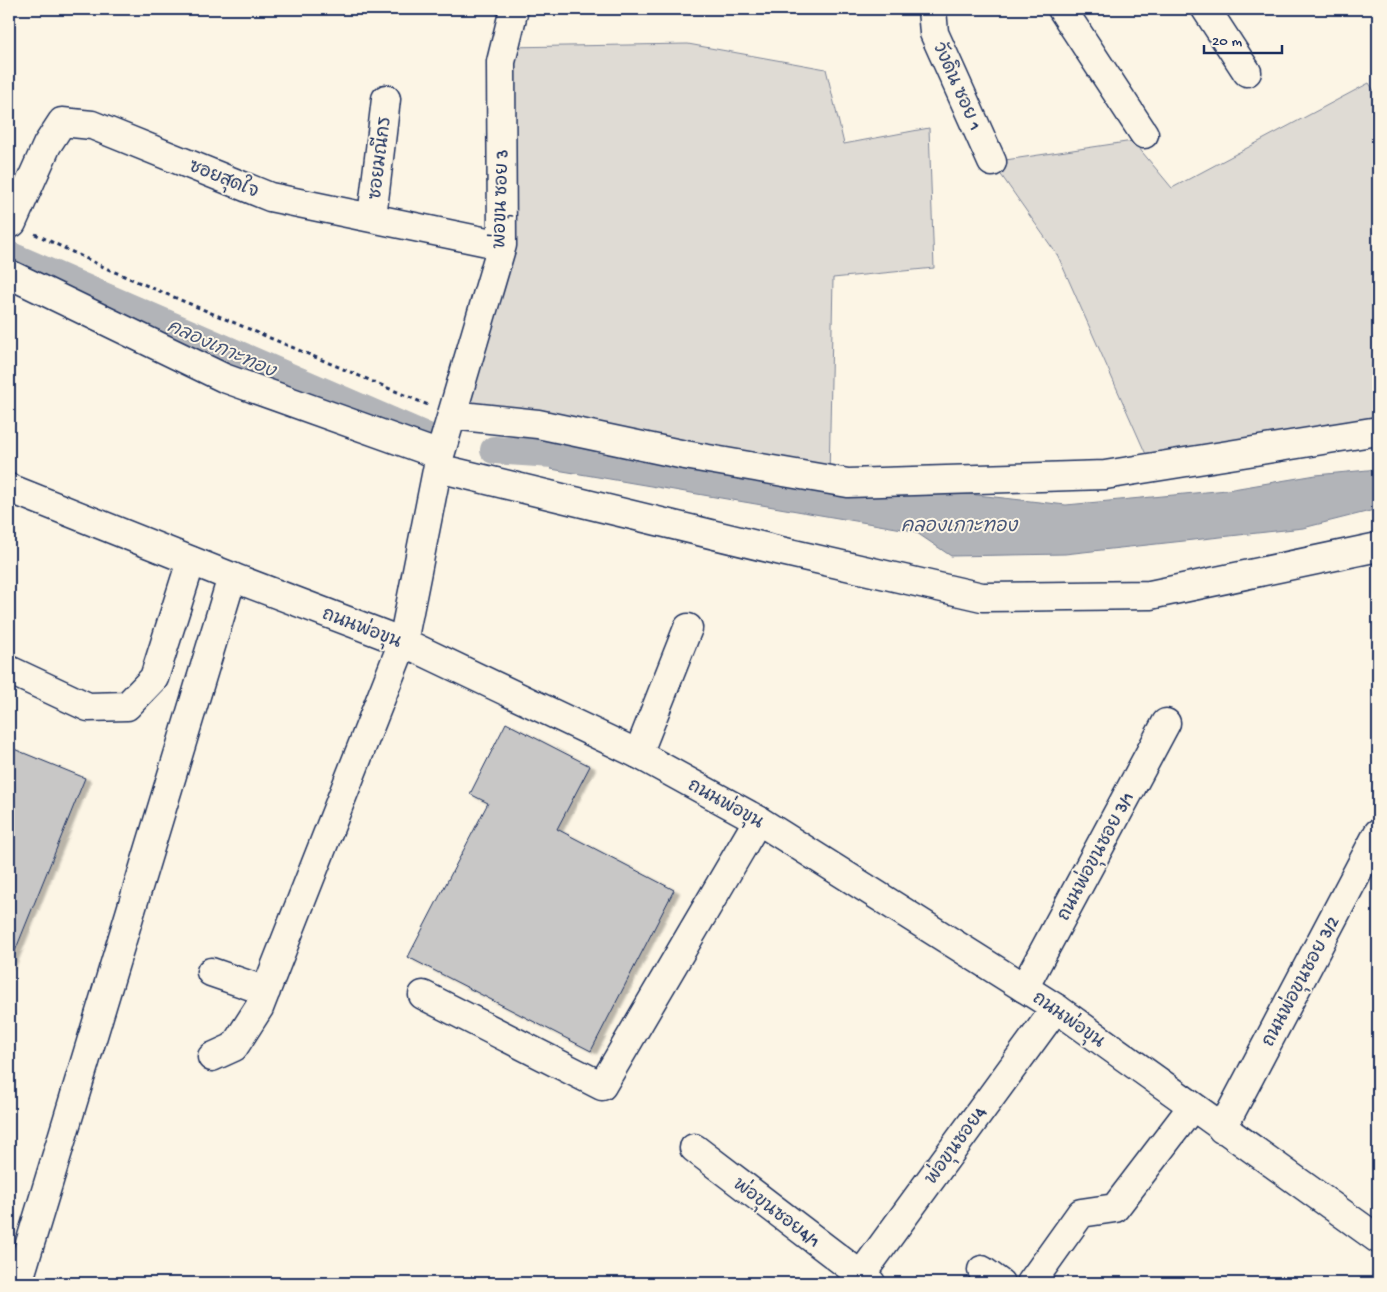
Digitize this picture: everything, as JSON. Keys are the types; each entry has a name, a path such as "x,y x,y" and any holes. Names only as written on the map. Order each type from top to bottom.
{"street":[{"name":"พ่อขุน ซอย 3","path":"440,461 502,245 501,62 514,9"},
{"name":"วังดิน ซอย 1","path":"932,9 934,33 992,162"},
{"path":"1062,9 1144,134"},
{"path":"1206,9 1247,72"},
{"name":"ซอยมณีกร","path":"372,217 386,99"},
{"name":"ซอยสุดใจ","path":"12,223 46,145 62,122 92,125 270,197 502,245"},
{"path":"9,274 224,378 440,461 781,551 982,597 1150,595 1378,547"},
{"path":"452,415 538,424 685,455 848,483 1105,475 1378,431"},
{"path":"212,1057 234,1047 259,1008 403,642 440,461"},
{"name":"ถนนพ่อขุน","path":"9,488 232,577 403,642 638,754 758,820 1056,1008 1222,1129 1378,1239"},
{"path":"9,670 88,706 127,706 154,678 192,561"},
{"path":"18,1283 232,577"},
{"path":"638,754 688,628"},
{"name":"ถนนพ่อขุนซอย 3/1","path":"1024,988 1166,723"},
{"path":"423,995 602,1086 758,820"},
{"name":"ถนนพ่อขุนซอย 3/2","path":"1222,1129 1378,833"},
{"path":"211,972 266,990"},
{"name":"พ่อขุนซอย4","path":"862,1281 1056,1008"},
{"path":"1031,1283 1081,1213 1114,1208 1192,1107"},
{"name":"พ่อขุนซอย4/1","path":"694,1148 862,1281"}],"path":[{"path":"12,223 110,270 452,415"}],"shaded area":[{"path":"688,44 826,69 844,144 929,128 934,268 833,278 829,479 455,413 507,246 505,47"},
{"path":"1369,83 1378,97 1378,422 1152,468 1058,256 992,162 1133,141 1172,188"}],"water":[{"name":"คลองเกาะทอง","path":"583,442 914,488 1066,505 1227,490 1316,475 1378,469 1378,509 1303,528 1065,554 951,556 914,531 551,469"}],"building":[{"path":"506,723 590,766 557,829 674,890 591,1051 408,957 488,803 470,794"},
{"path":"9,747 85,778 9,966"}],"waterway":[{"name":"คลองเกาะทอง","path":"9,255 435,440"},
{"name":"คลองเกาะทอง","path":"494,450 568,455"}]}
